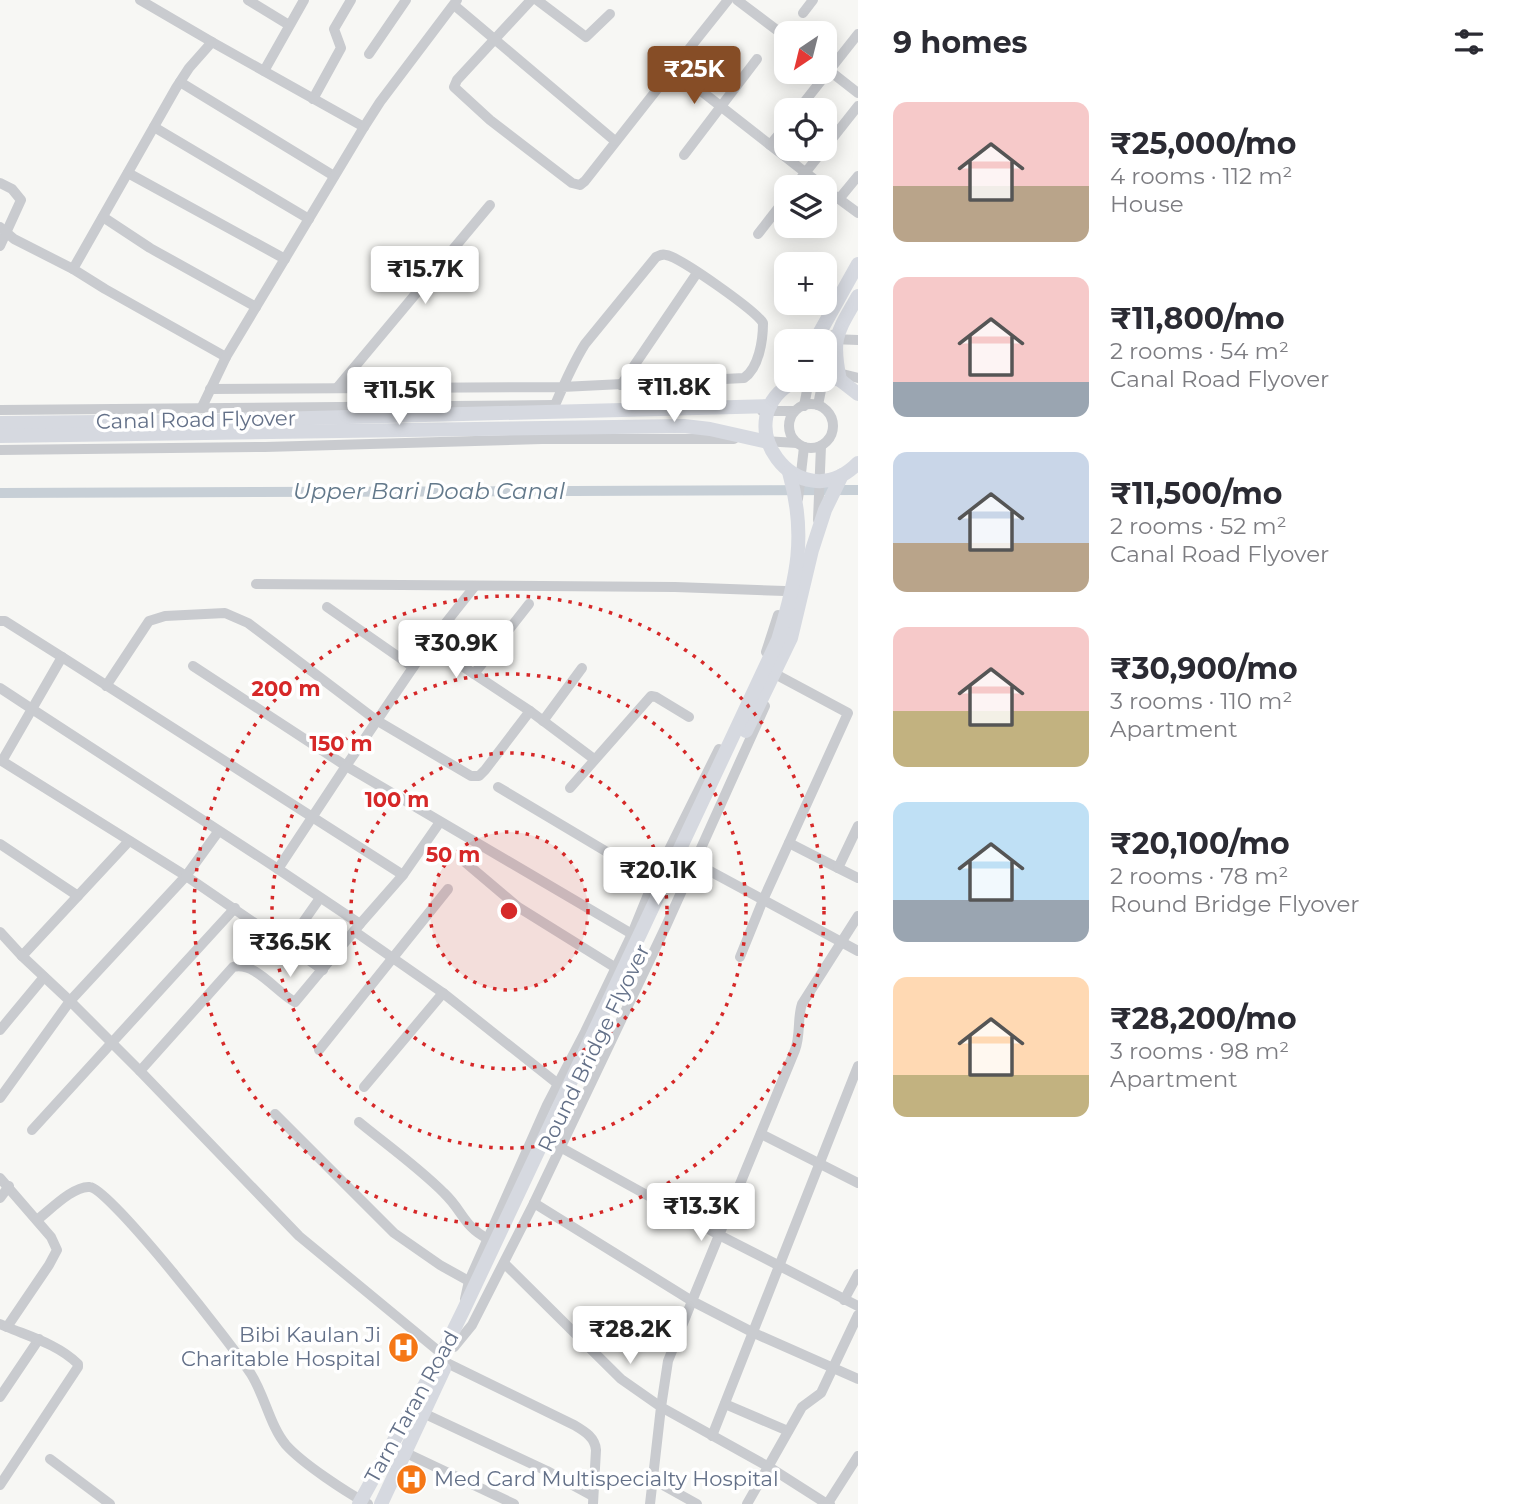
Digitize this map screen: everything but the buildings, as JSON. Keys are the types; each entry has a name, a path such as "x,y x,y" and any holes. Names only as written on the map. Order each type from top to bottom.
{"main road":[{"path":"822,329 858,264"},
{"path":"840,380 834,352 835,341 858,296"},
{"path":"837,379 858,394"},
{"path":"768,442 766,424 770,407 779,392"},
{"name":"Canal Road Flyover","path":"0,423 199,421 770,407"},
{"name":"Canal Road Flyover","path":"0,436 684,426 768,442"},
{"name":"Round Bridge Flyover","path":"448,1355 778,640 793,590 799,514 789,472 776,459 768,442"},
{"name":"Round Bridge Flyover","path":"464,1309 472,1283 791,638 812,550 825,510 842,475 858,463"},
{"path":"789,472 815,481 842,475"},
{"name":"Tarn Taran Road","path":"381,1504 448,1355 464,1309"},
{"name":"Tarn Taran Road","path":"362,1503 448,1355"}],"street":[{"path":"140,0 364,127"},
{"path":"248,0 289,25"},
{"path":"264,71 304,0"},
{"path":"313,99 341,48 334,29 351,0"},
{"path":"369,54 406,0"},
{"path":"531,0 454,85 490,120 577,185 585,181 728,0"},
{"path":"537,0 583,37 589,36 610,14"},
{"path":"737,0 774,28"},
{"path":"803,13 813,0"},
{"path":"202,407 226,357 364,127 456,2 494,39 615,141"},
{"path":"837,58 858,34"},
{"path":"73,269 180,82 212,42"},
{"path":"684,155 757,59"},
{"path":"673,69 808,175"},
{"path":"837,77 858,93"},
{"path":"180,82 334,176"},
{"path":"806,173 858,106"},
{"path":"155,127 309,219"},
{"path":"770,145 774,140"},
{"path":"128,173 285,259"},
{"path":"858,176 839,199 858,213"},
{"path":"0,183 12,189 21,200 3,231 0,246"},
{"path":"337,387 490,205"},
{"path":"758,234 774,213"},
{"path":"103,217 150,248 256,307"},
{"path":"3,231 226,357"},
{"path":"210,389 562,387 744,378 752,370 757,357 763,323 751,310 697,273 666,255 656,257 585,344 562,387 555,405"},
{"path":"830,329 858,257"},
{"path":"621,385 697,273"},
{"path":"834,329 858,286"},
{"path":"837,340 858,340"},
{"path":"837,376 858,378"},
{"path":"275,1114 394,1233 440,1265 472,1283 488,1239 558,1084 768,648 790,570 801,450 789,428 805,392"},
{"path":"818,405 821,392"},
{"path":"0,410 555,405 799,409 818,405 826,410 833,425 832,433 821,446 801,450 730,439 542,439 265,447 0,450"},
{"path":"448,1355 472,1325 505,1263 695,863 766,706 798,626 810,574 819,503 821,446"},
{"path":"790,570 810,574"},
{"path":"256,584 785,591"},
{"path":"278,869 376,720 429,644 475,586"},
{"path":"474,674 529,604"},
{"path":"327,607 413,667"},
{"path":"106,686 149,621 165,616 225,613 248,623 376,720 476,777 485,770 530,711"},
{"path":"0,621 5,621 403,875"},
{"path":"429,644 530,711 594,759"},
{"path":"62,657 1,760 187,876 323,970"},
{"path":"193,666 346,765 632,934"},
{"path":"542,721 582,668"},
{"path":"740,957 789,843 853,715 777,676"},
{"path":"0,688 320,898 558,1084"},
{"path":"570,788 651,696 690,718"},
{"path":"498,787 654,880"},
{"path":"140,1071 233,967 242,965 258,974 295,1002 403,875 440,822"},
{"path":"838,868 858,826"},
{"path":"0,1098 70,1001 187,876 218,832"},
{"path":"22,956 129,841"},
{"path":"789,843 858,878"},
{"path":"0,844 78,897"},
{"path":"466,863 518,907 616,968"},
{"path":"695,863 858,951"},
{"path":"319,1050 448,888"},
{"path":"287,945 320,898"},
{"path":"32,1130 235,908"},
{"path":"650,1504 660,1407 668,1361 799,1040 802,1004 858,916"},
{"path":"0,932 140,1071 299,1236 448,1355 589,1435 595,1441 596,1450 593,1500 547,1471 422,1413"},
{"path":"0,1030 44,977"},
{"path":"364,1087 443,993"},
{"path":"712,1436 736,1371 781,1267 858,1066"},
{"path":"359,1122 443,1192 457,1207 472,1231 488,1239"},
{"path":"761,1134 858,1183"},
{"path":"560,1147 719,1235 858,1307"},
{"path":"0,1178 51,1237 57,1250 4,1326 39,1339 75,1360 78,1367 0,1485"},
{"path":"0,1198 9,1186"},
{"path":"37,1220 78,1189 91,1186 102,1192 130,1220 246,1366 265,1399 284,1443 362,1503"},
{"path":"534,1203 692,1301 754,1333 858,1378"},
{"path":"505,1263 621,1379 660,1407 828,1503 858,1456"},
{"path":"844,1300 858,1274"},
{"path":"747,1504 804,1405 819,1396 858,1315"},
{"path":"0,1397 39,1339"},
{"path":"725,1405 788,1431"},
{"path":"404,1452 514,1504"},
{"path":"50,1459 110,1504"},
{"path":"652,1479 697,1504"}],"waterway":[{"name":"Upper Bari Doab Canal","path":"0,493 858,490"}],"place":[{"name":"Bibi Kaulan Ji Charitable Hospital","path":"404,1347"},
{"name":"Med Card Multispecialty Hospital","path":"411,1479"}]}
